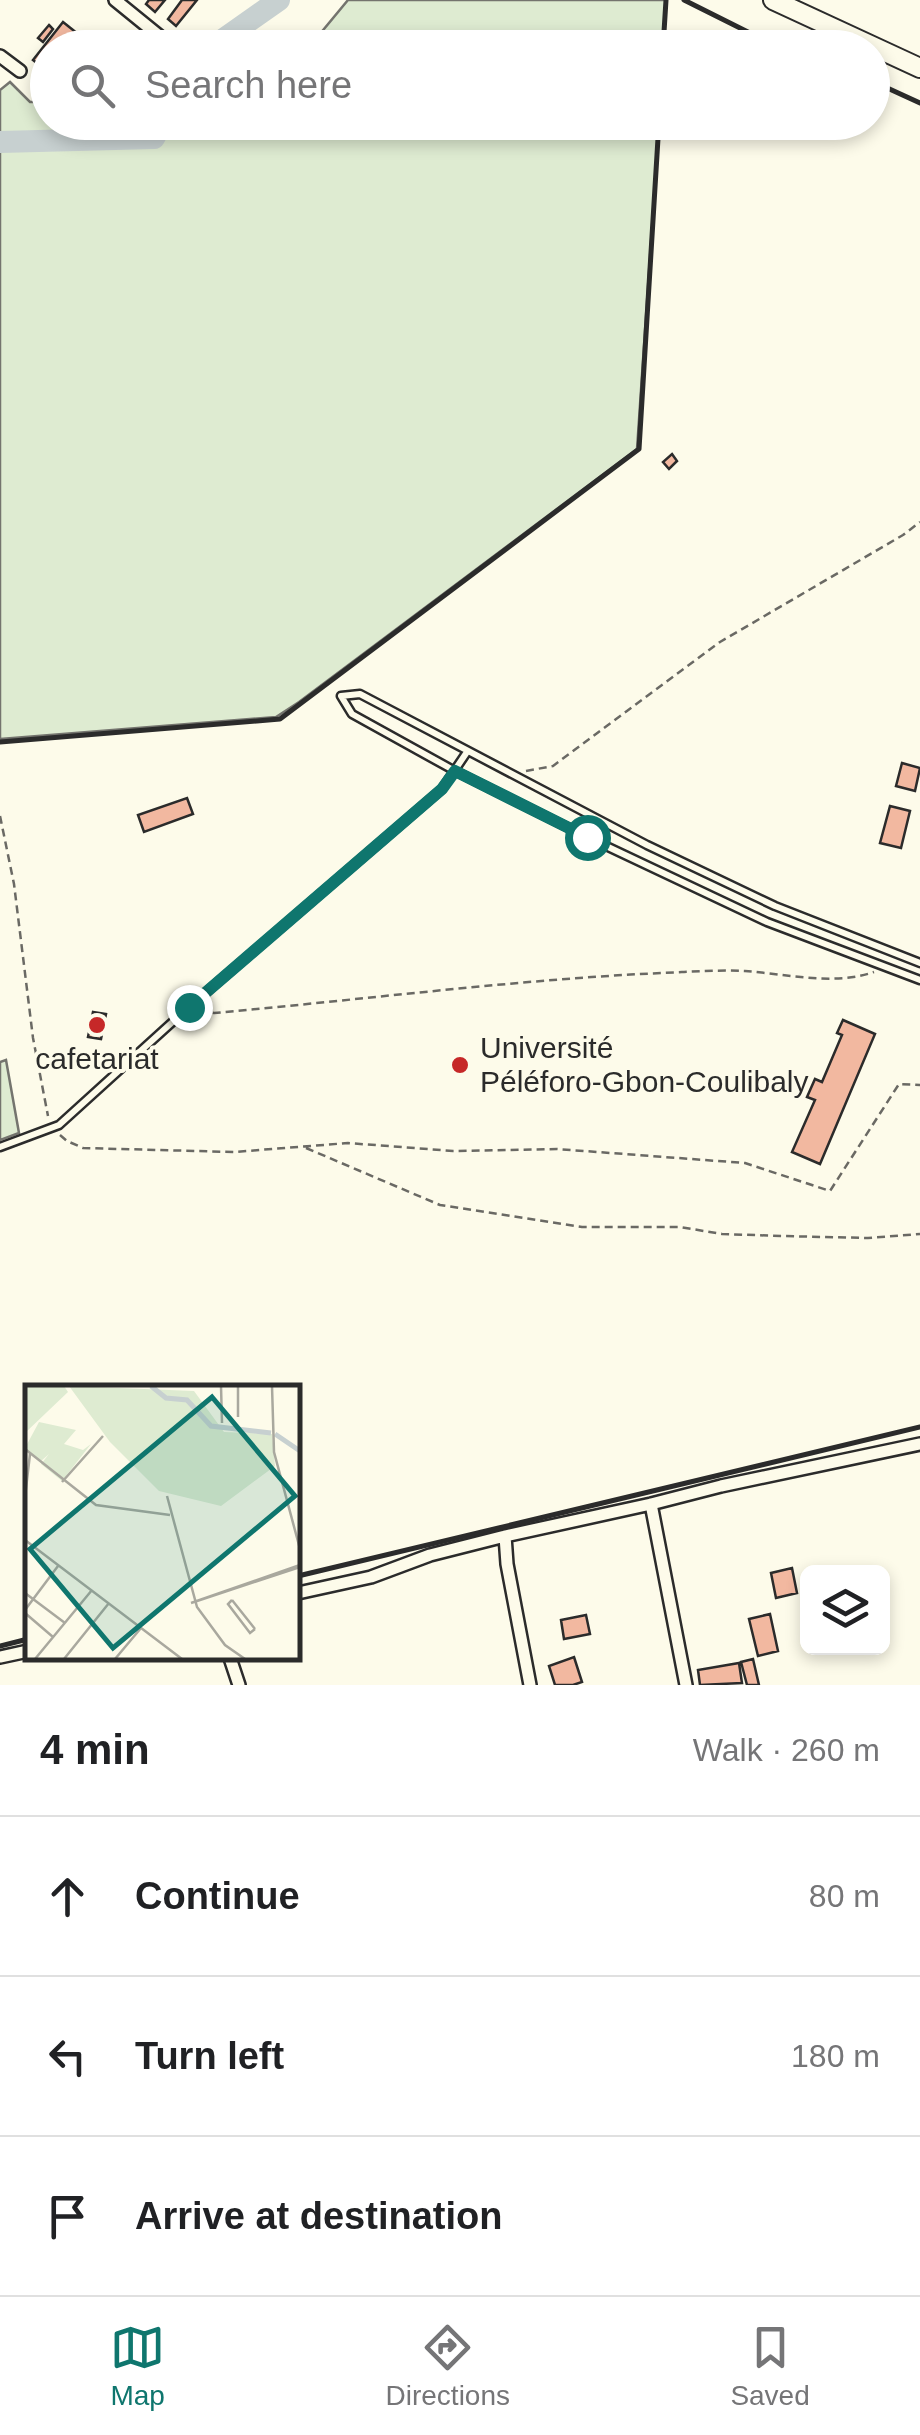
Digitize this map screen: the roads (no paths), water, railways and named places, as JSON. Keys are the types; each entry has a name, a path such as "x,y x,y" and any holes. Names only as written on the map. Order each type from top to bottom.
{"main road":[{"path":"773,0 838,30"},
{"path":"890,54 920,68"}],"street":[{"path":"114,0 152,30"},
{"path":"0,56 20,72"},
{"path":"300,1594 372,1577 430,1556 506,1536 920,1444"},
{"path":"651,1504 686,1685"},
{"path":"506,1536 507,1564 530,1685"},
{"path":"0,1657 25,1652"},
{"path":"231,1660 239,1685"}],"lane":[{"path":"920,963 775,906 647,846 360,694 341,696 352,714 587,837 767,922 920,980"},
{"path":"0,1147 59,1125 442,789 466,752"},
{"path":"767,922 775,906"}],"waterway":[{"path":"236,30 279,0"},
{"path":"0,142 77,140"}],"place":[{"name":"cafetariat","path":"97,1025"},
{"name":"Université Péléforo-Gbon-Coulibaly","path":"460,1065"}]}
